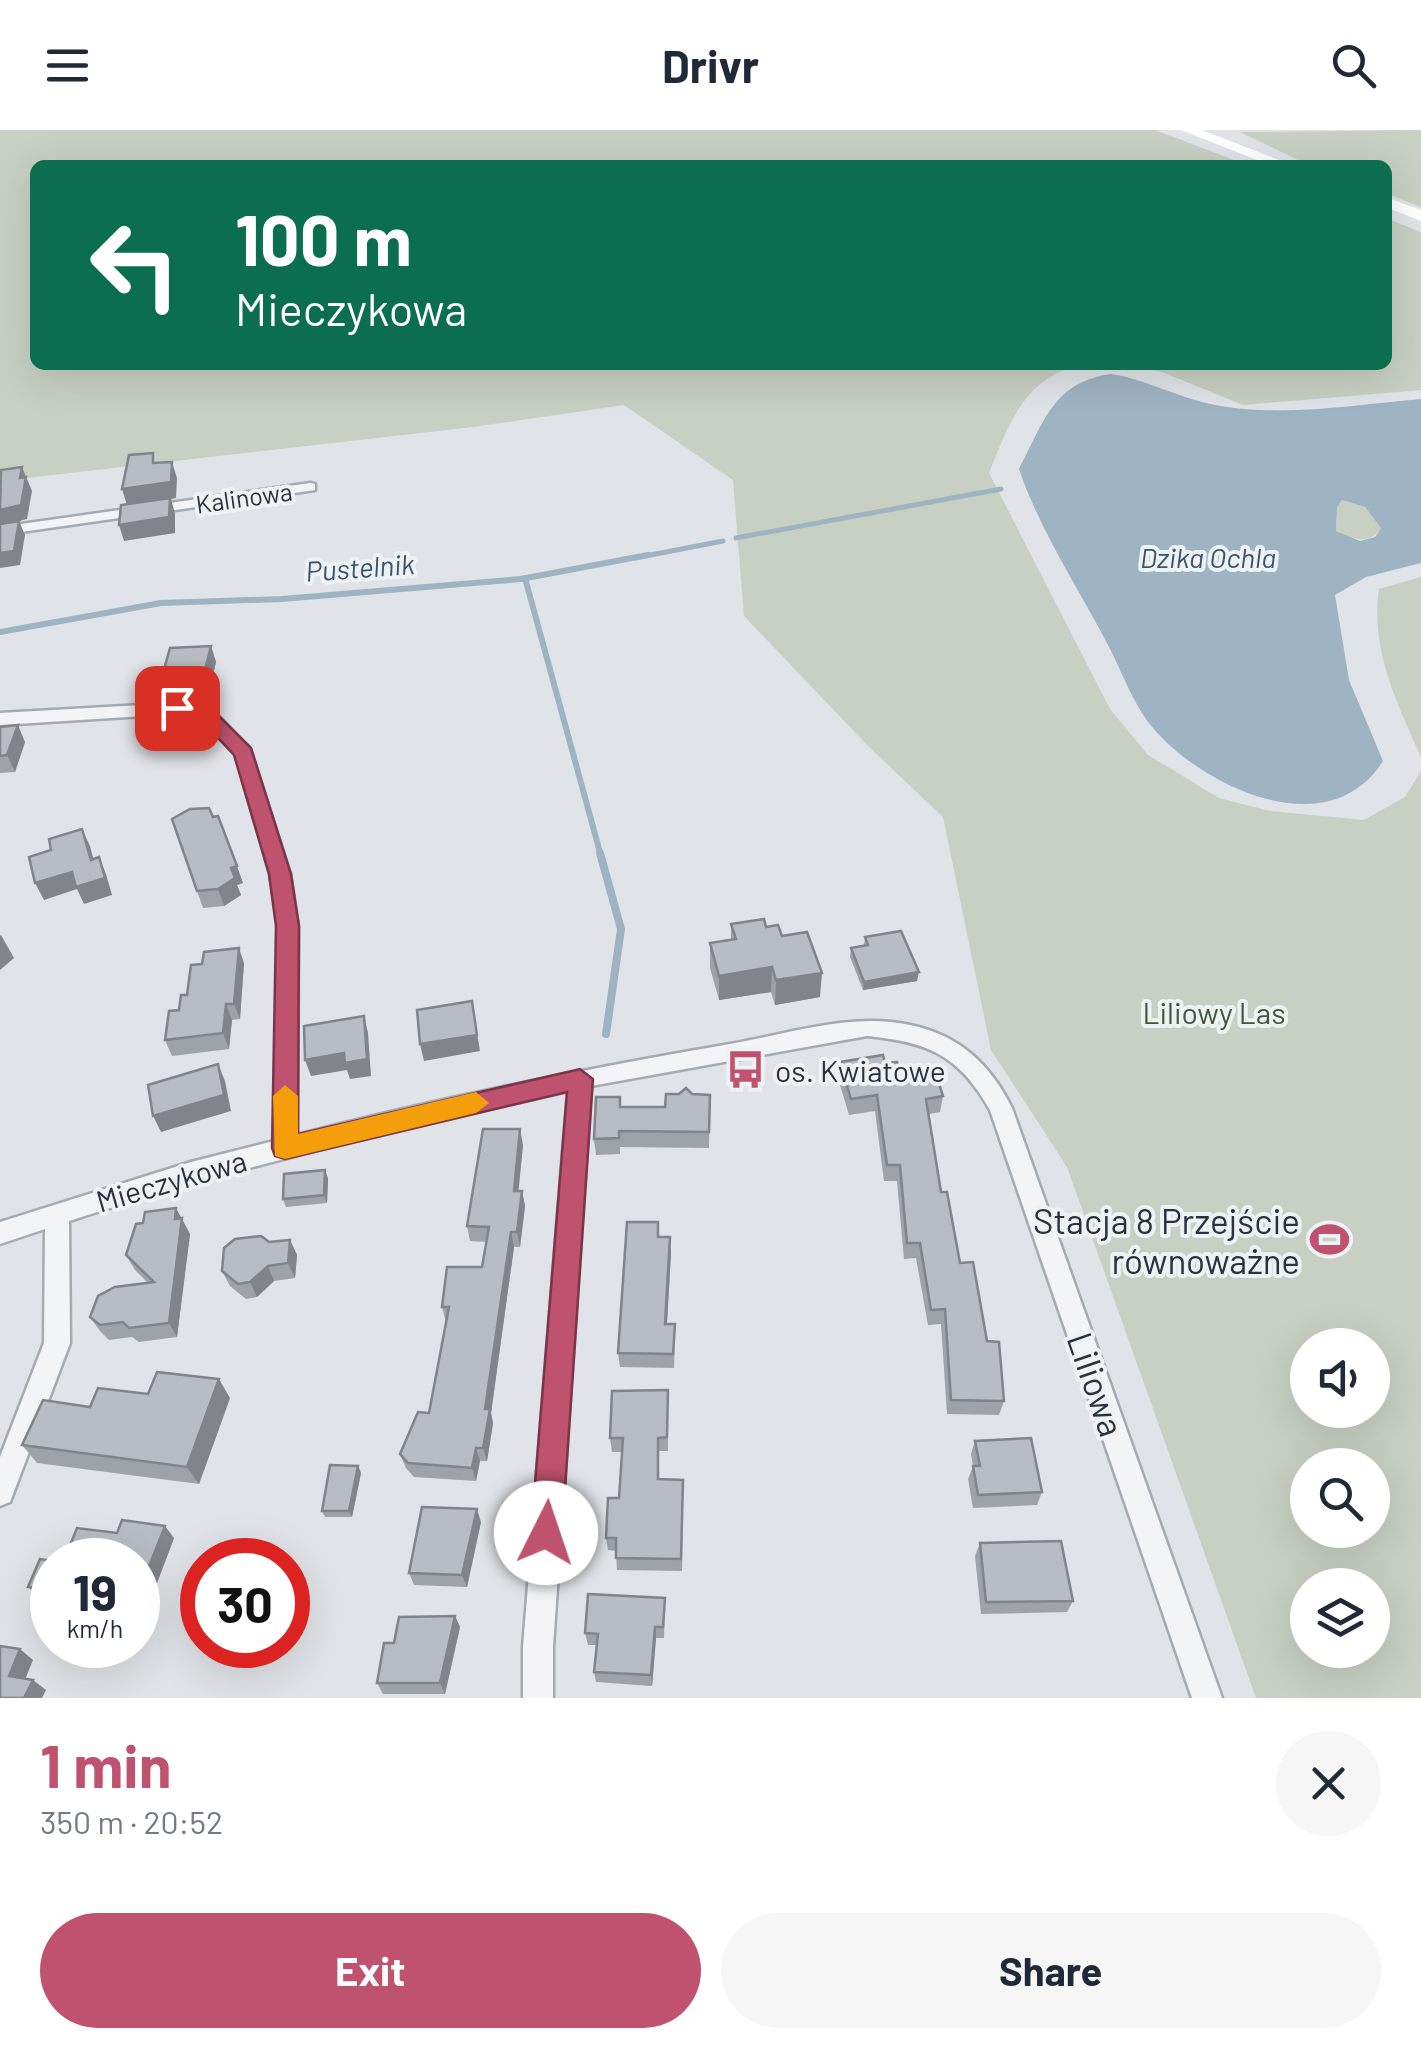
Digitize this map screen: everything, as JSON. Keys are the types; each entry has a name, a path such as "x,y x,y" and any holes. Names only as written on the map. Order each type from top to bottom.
{"main road":[{"path":"1188,130 1270,160"},
{"path":"1392,205 1421,216"}],"street":[{"name":"Kalinowa","path":"0,531 310,487"},
{"path":"0,719 177,708 213,721 244,752 280,874 288,926 285,1148"},
{"name":"Mieczykowa","path":"0,1233 285,1148 580,1079 866,1028 901,1030 932,1039"},
{"name":"Liliowa","path":"932,1039 960,1053 984,1076 1002,1108 1207,1698"},
{"path":"538,1698 539,1627 580,1079"},
{"path":"0,1492 57,1343 57,1213"}],"green space":[{"name":"Liliowy Las","path":"0,130 1155,130 1234,160 30,160 30,370 1064,370 1045,380 1021,406 989,473 1110,709 1148,755 1219,798 1270,811 1364,820 1405,797 1421,771 1421,1698 1256,1698 1067,1167 991,1050 943,817 868,746 744,616 733,480 624,405 473,427 0,481"},
{"path":"1421,130 1421,207 1392,196 1392,160 1298,160 1240,132"},
{"path":"1392,221 1421,232 1421,390 1243,405 1151,370 1392,370"},
{"path":"1342,500 1365,507 1381,528 1376,534 1360,539 1336,531 1337,507"},
{"path":"1421,577 1421,757 1388,675 1377,611 1379,589"}],"water":[{"name":"Dzika Ochla","path":"1111,374 1206,403 1259,410 1421,399 1421,563 1366,577 1335,595 1349,680 1383,761 1360,787 1331,800 1300,804 1266,799 1202,770 1175,750 1146,719 1049,537 1019,469 1053,407 1063,395 1091,378","holes":["1342,500 1365,507 1381,528 1375,537 1360,541 1336,531 1337,507"]}],"building":[{"path":"153,453 153,463 172,462 171,482 122,489 129,455"},
{"path":"22,467 20,478 26,477 21,505 0,510 1,470"},
{"path":"170,498 169,517 119,525 121,505"},
{"path":"19,521 14,551 0,553 0,524"},
{"path":"211,646 205,670 163,673 170,648"},
{"path":"18,725 7,755 0,756 0,727"},
{"path":"209,808 213,817 218,816 237,866 231,868 235,878 218,889 197,891 172,819 190,809"},
{"path":"82,829 91,860 99,857 105,878 76,887 72,872 35,883 29,857 51,850 49,839"},
{"path":"764,919 766,927 778,925 782,936 807,932 822,973 776,980 772,967 719,976 710,943 736,939 731,924"},
{"path":"901,931 919,972 864,982 851,948 868,945 865,937"},
{"path":"239,948 234,1004 226,1004 223,1033 165,1040 169,1011 179,1010 181,995 187,995 191,965 202,964 204,952"},
{"path":"472,1001 477,1035 420,1044 417,1010"},
{"path":"364,1016 367,1059 345,1063 344,1053 305,1060 304,1026"},
{"path":"883,1055 885,1063 897,1062 902,1073 934,1068 943,1096 926,1099 941,1192 947,1192 960,1263 973,1262 987,1341 999,1342 1004,1401 951,1400 945,1309 931,1310 920,1243 907,1243 900,1165 887,1165 877,1095 851,1099 840,1062"},
{"path":"218,1064 224,1095 153,1116 148,1085"},
{"path":"686,1088 692,1094 710,1095 709,1132 619,1131 619,1138 594,1139 596,1097 620,1097 620,1107 665,1107 666,1094 679,1094"},
{"path":"483,1129 520,1129 514,1191 522,1191 517,1232 511,1232 485,1409 490,1409 483,1448 476,1448 472,1468 408,1463 400,1454 418,1412 429,1413 449,1307 442,1307 447,1267 482,1267 489,1227 467,1226"},
{"path":"325,1170 324,1195 283,1199 284,1174"},
{"path":"176,1208 175,1219 182,1218 169,1323 129,1328 123,1322 100,1325 90,1317 98,1296 115,1287 154,1282 126,1255 136,1224 143,1223 145,1212"},
{"path":"627,1222 658,1222 658,1237 670,1237 665,1324 675,1324 673,1354 618,1353"},
{"path":"261,1236 269,1242 290,1240 288,1263 268,1266 250,1282 238,1284 222,1271 224,1248 235,1239"},
{"path":"157,1372 219,1379 187,1467 22,1445 43,1400 90,1407 98,1388 148,1394"},
{"path":"668,1390 667,1437 658,1438 658,1479 683,1480 681,1559 616,1558 616,1538 606,1538 608,1498 619,1498 623,1438 610,1438 612,1391"},
{"path":"1031,1438 1042,1492 978,1495 973,1466 980,1466 975,1441"},
{"path":"330,1465 358,1466 349,1511 322,1511"},
{"path":"422,1507 477,1509 462,1575 409,1573"},
{"path":"122,1520 165,1526 160,1539 73,1538 77,1528 117,1533"},
{"path":"1061,1541 1073,1601 986,1602 980,1543"},
{"path":"588,1594 665,1598 663,1627 655,1627 651,1675 594,1672 598,1634 585,1633"},
{"path":"455,1616 440,1683 377,1683 384,1643 394,1643 399,1617"},
{"path":"0,1646 20,1649 9,1676 33,1680 24,1698 0,1698"}],"waterway":[{"name":"Pustelnik","path":"736,538 1001,489"},
{"name":"Pustelnik","path":"635,558 723,541"},
{"name":"Pustelnik","path":"525,578 648,555"},
{"name":"Pustelnik","path":"0,632 161,603 282,599 525,578"},
{"path":"525,578 601,856"},
{"path":"600,853 621,929 606,1034"}],"slow traffic":[{"path":"285,1096 285,1148 476,1103"}],"place":[{"name":"os. Kwiatowe","path":"745,1070"},
{"name":"Stacja 8 Przejście równoważne","path":"1330,1240"}],"route":[{"path":"177,708 213,721 244,752 280,874 288,926 285,1148 580,1079 546,1533"}]}
